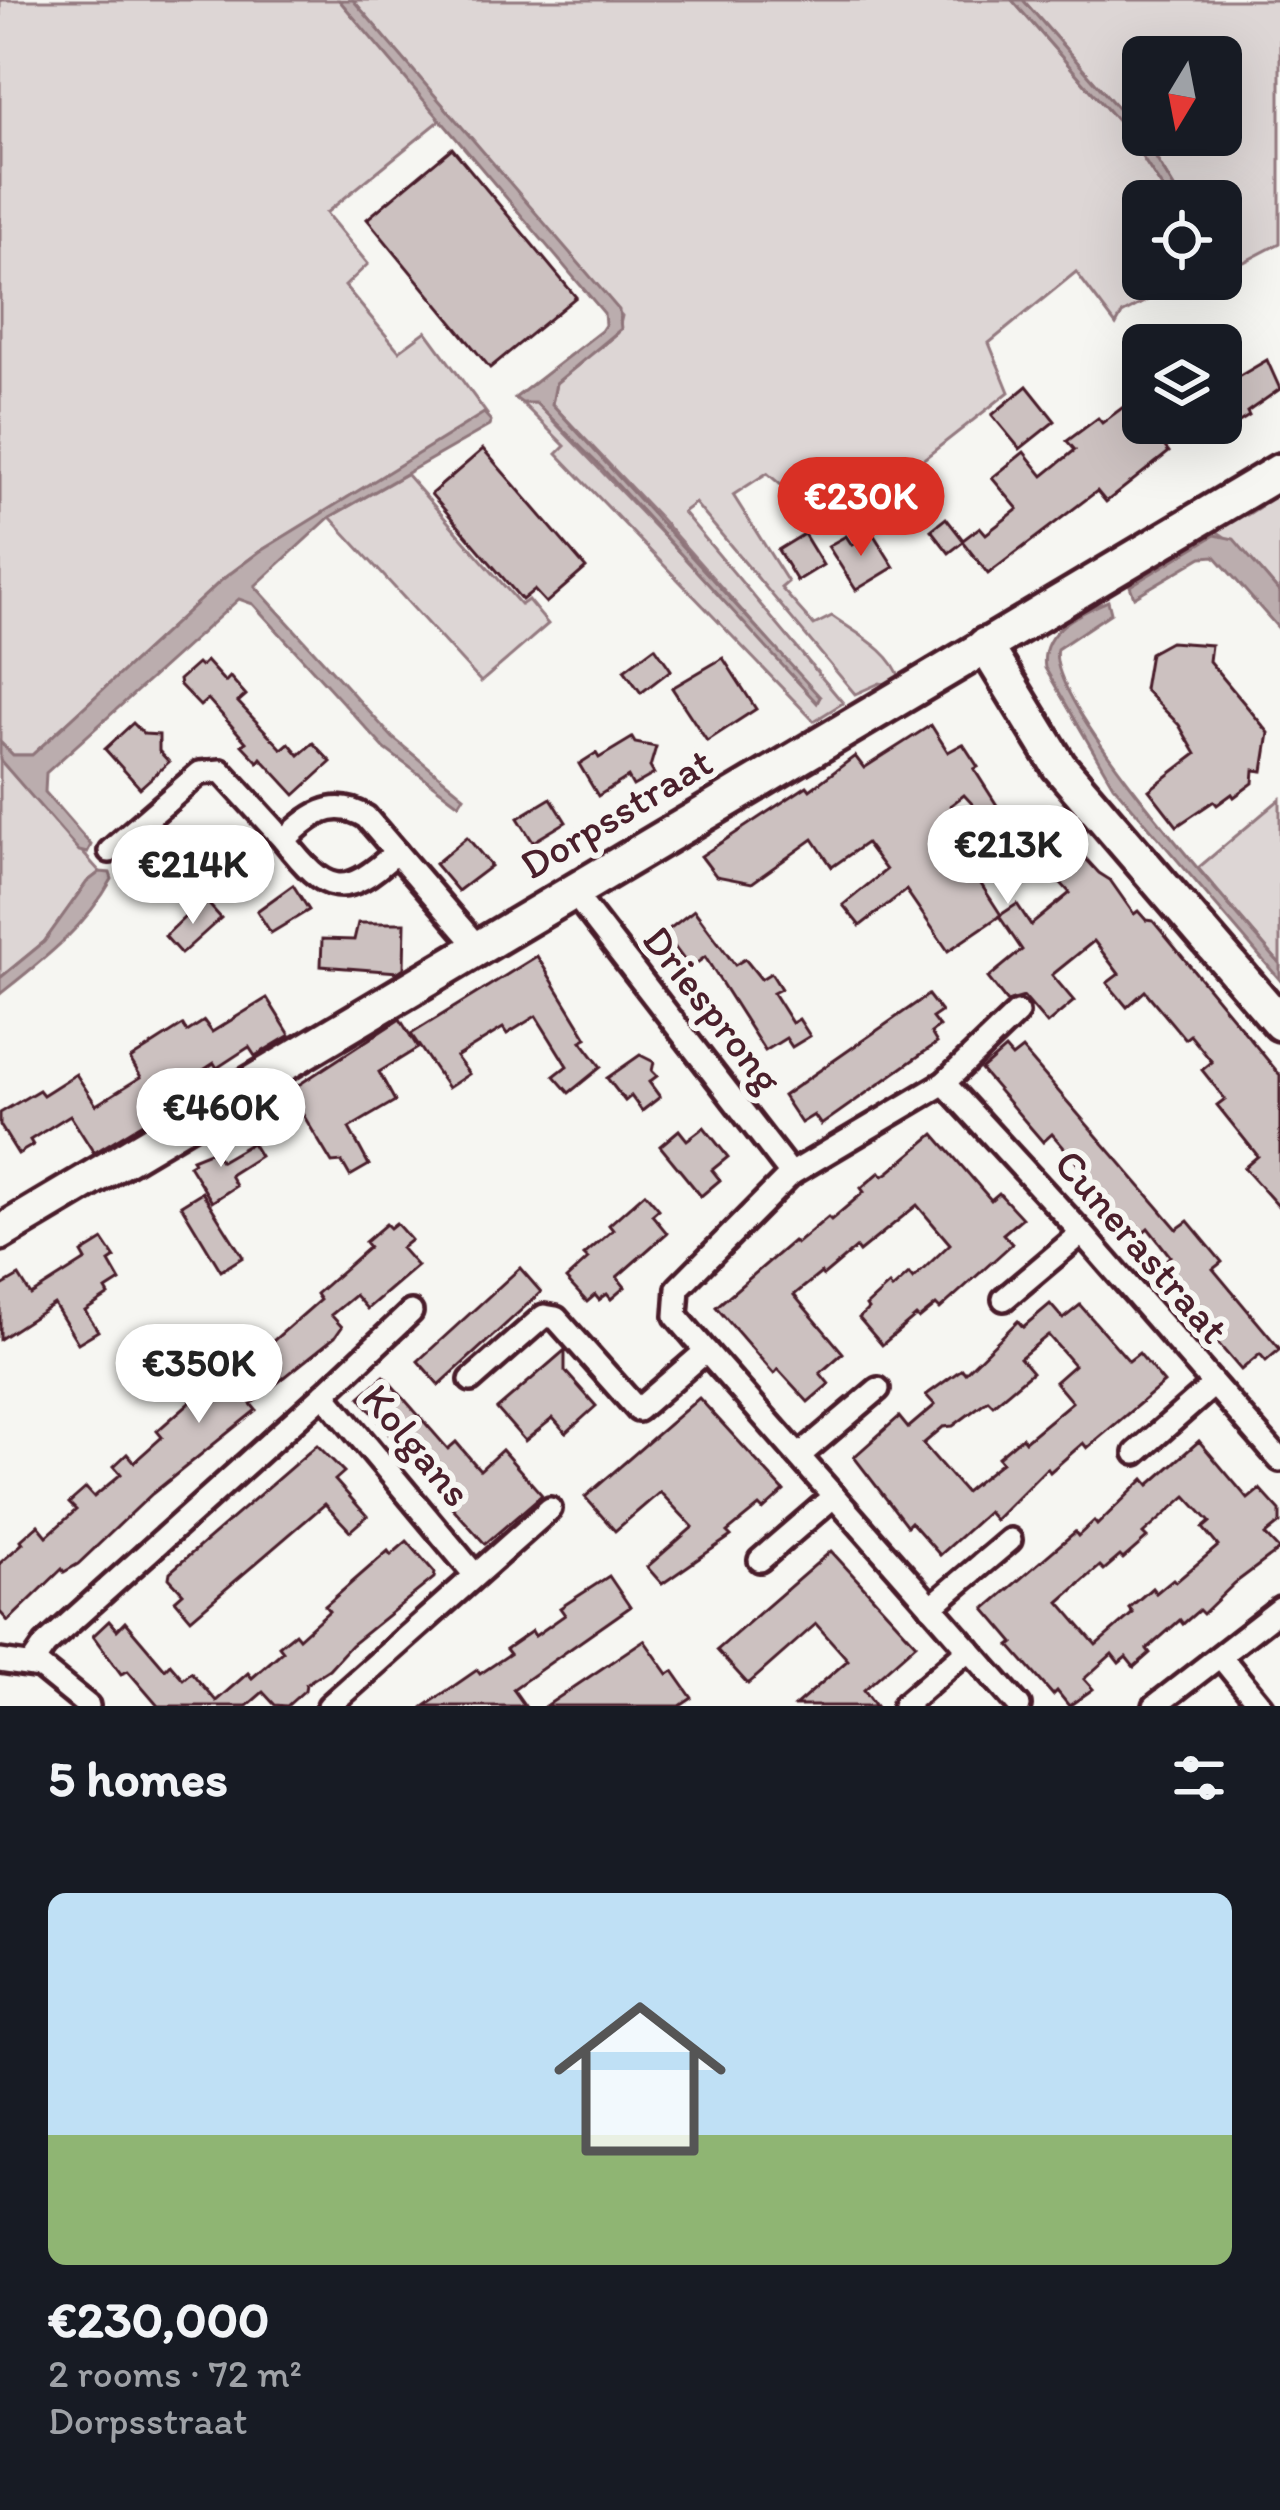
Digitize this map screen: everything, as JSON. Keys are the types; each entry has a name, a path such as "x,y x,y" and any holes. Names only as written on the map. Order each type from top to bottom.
{"street":[{"name":"Dorpsstraat","path":"0,1233 1280,471"},
{"path":"985,645 1059,766 1280,1023"},
{"path":"110,851 200,773 210,770 228,776 313,877 343,887 366,879 396,852"},
{"path":"284,840 316,814 346,808 366,817 477,946"},
{"name":"Driesprong","path":"573,892 791,1174"},
{"path":"1017,1012 944,1084 791,1174 678,1288 676,1316 1019,1706"},
{"name":"Cunerastraat","path":"944,1084 1082,1233 1280,1460"},
{"path":"1004,1299 1082,1233"},
{"path":"324,1394 412,1312"},
{"path":"471,1380 544,1316 556,1318 638,1410 706,1351"},
{"path":"1136,1453 1212,1386"},
{"path":"799,1456 878,1389"},
{"name":"Kolgans","path":"32,1665 45,1645 324,1394 475,1575"},
{"path":"760,1560 834,1496"},
{"path":"329,1706 550,1509"},
{"path":"931,1606 1010,1540"},
{"path":"1155,1706 1280,1609"},
{"path":"904,1705 969,1649"},
{"path":"1221,1657 1262,1706"},
{"path":"0,1660 51,1673 88,1706"}],"shaded area":[{"path":"0,0 339,0 442,119 326,213 368,264 345,286 399,351 426,331 487,414 259,552 223,579 32,755 13,755 0,742"},
{"path":"339,0 353,0 619,310 621,329 556,383 552,404 820,697 817,703 602,468 536,403 515,398 601,331 604,313"},
{"path":"353,0 1012,0 1121,125 1122,156 1141,156 1157,180 1122,180 1122,300 1148,300 1122,314 1116,325 1076,272 989,343 1009,392 893,483 870,513 833,529 767,473 733,495 788,582 781,588 814,625 832,616 882,652 901,681 893,686 880,683 855,694 695,503 683,512 843,703 814,721 557,454 565,446 522,403 536,403 820,699 552,404 556,383 618,333 622,316"},
{"path":"1012,0 1023,0 1122,113 1121,125"},
{"path":"1023,0 1280,0 1280,243 1242,263 1242,180 1169,180 1155,156 1242,156 1242,36 1122,36 1122,113"},
{"path":"1141,156 1155,156 1169,180 1157,180"},
{"path":"484,413 491,421 489,426 330,517 255,586 393,738 464,796 459,804 385,749 253,604 239,599 46,773 45,792 91,845 87,853 79,851 0,760 0,742 13,755 32,755 223,579"},
{"path":"406,474 521,605 528,600 548,624 481,682 330,517"},
{"path":"1280,490 1280,593 1213,529 1243,512 1247,515"},
{"path":"1215,535 1234,539 1280,593 1280,630 1215,556 1202,557 1134,597 1130,586"},
{"path":"1108,601 1111,613 1057,649 1061,675 1111,759 1148,808 1280,964 1280,980 1113,785 1045,668 1048,644 1063,625"},
{"path":"0,760 100,872 87,882 44,942 0,978"},
{"path":"1280,799 1280,964 1198,868"},
{"path":"100,872 110,873 112,879 89,913 0,994 0,978 44,942 87,882"}],"building":[{"path":"452,148 576,297 490,368 367,219"},
{"path":"1267,360 1280,389 1242,420 1242,375"},
{"path":"1027,386 1055,421 1020,449 992,415"},
{"path":"1122,408 1122,444 1163,444 1169,452 1106,502 1097,491 988,574 963,542 949,553 931,530 946,518 963,540 980,527 986,534 1018,509 992,478 1024,452 1043,476 1075,450 1067,441 1098,418 1102,423"},
{"path":"483,449 586,568 546,603 534,590 522,600 431,494"},
{"path":"872,532 894,567 856,590 828,546 846,536 852,545"},
{"path":"804,534 823,565 797,581 778,550"},
{"path":"1170,642 1211,645 1209,661 1269,733 1263,771 1254,770 1253,783 1177,826 1149,790 1196,754 1179,725 1144,689 1150,653"},
{"path":"655,647 671,670 641,693 624,670"},
{"path":"723,658 756,709 707,741 672,688"},
{"path":"206,661 225,682 230,677 246,695 238,702 282,749 289,743 299,755 313,743 331,762 295,795 242,745 246,742 208,699 200,706 180,685 179,680"},
{"path":"133,723 144,734 159,735 159,751 169,762 140,788 105,749"},
{"path":"931,725 948,752 963,744 1014,832 1028,814 1060,840 1065,836 1110,880 1134,914 1138,911 1153,921 1280,1075 1280,1208 1244,1168 1258,1156 1217,1105 1225,1099 1202,1070 1212,1062 1190,1035 1185,1039 1145,991 1127,1007 1107,983 1119,974 1094,941 1052,975 1074,1001 1047,1024 1024,997 1007,1002 988,978 1022,950 999,916 948,951 906,890 860,926 843,905 886,870 866,843 832,867 813,839 752,883 716,876 701,856 807,786 810,790 855,756 864,768","holes":["964,795 1035,872 1044,864 1070,893 1031,925 1017,904 1001,915 979,881 993,868 951,805"]},
{"path":"632,738 635,743 656,747 650,767 654,774 633,786 628,777 598,796 579,764"},
{"path":"551,798 566,822 533,842 518,818"},
{"path":"467,837 491,866 458,891 435,864"},
{"path":"171,857 190,860 214,887 193,907 157,869"},
{"path":"293,885 309,910 271,933 257,911"},
{"path":"204,899 221,918 181,954 165,936"},
{"path":"694,910 735,965 745,959 761,979 771,973 781,989 773,993 792,1023 799,1019 810,1036 792,1047 786,1038 765,1051 705,957 690,968 664,933"},
{"path":"358,923 405,923 404,968 398,972 321,966 322,939 354,940"},
{"path":"537,956 587,1038 581,1041 601,1067 569,1093 554,1076 567,1066 536,1016 507,1034 503,1028 456,1057 469,1074 448,1088 411,1034"},
{"path":"928,995 941,1012 932,1018 939,1027 931,1033 937,1043 821,1125 814,1115 801,1123 783,1096"},
{"path":"267,998 290,1035 255,1056 249,1047 217,1068 214,1063 154,1102 160,1113 94,1153 70,1115 30,1140 33,1145 18,1154 0,1125 0,1113 39,1090 43,1095 76,1074 96,1105 141,1077 130,1059 183,1025 187,1032 204,1021 212,1032"},
{"path":"400,1019 418,1048 379,1072 395,1101 349,1128 369,1165 350,1176 342,1162 332,1163 302,1113 296,1117 283,1095"},
{"path":"1005,1049 1012,1057 1022,1049 1177,1229 1188,1221 1222,1262 1213,1269 1280,1349 1266,1361 1260,1354 1241,1370 1191,1312 1199,1305 1164,1262 1170,1256 1148,1228 1131,1243 1081,1185 1090,1178 1052,1134 1043,1142 981,1070"},
{"path":"640,1055 654,1062 652,1071 657,1076 649,1082 660,1097 642,1111 631,1096 625,1101 607,1078"},
{"path":"704,1127 728,1157 712,1170 720,1180 701,1196 660,1146 679,1130 687,1140"},
{"path":"934,1134 991,1200 999,1193 1022,1218 1003,1234 1012,1244 940,1309 936,1305 919,1319 916,1316 882,1345 859,1318 866,1306 889,1285 892,1289 909,1274 913,1279 950,1244 917,1205 859,1252 856,1248 823,1276 821,1273 794,1295 843,1353 820,1373 829,1384 808,1402 778,1369 774,1374 716,1307 793,1241 796,1244 828,1217 831,1220 880,1172 883,1176 889,1172"},
{"path":"252,1143 260,1156 230,1175 236,1186 212,1202 189,1165 192,1159 214,1150 221,1161"},
{"path":"202,1192 243,1257 221,1271 181,1205"},
{"path":"645,1193 659,1209 652,1215 667,1233 617,1277 625,1287 611,1299 607,1294 599,1300 595,1295 587,1302 566,1279 588,1259 584,1255 613,1230 609,1225"},
{"path":"396,1223 411,1240 401,1248 417,1266 367,1309 355,1295 331,1315 342,1327 335,1337 251,1404 256,1410 152,1494 78,1564 62,1569 8,1621 0,1612 0,1563 21,1540 38,1525 47,1536 76,1510 69,1503 86,1488 94,1497 121,1474 114,1466 127,1454 134,1462 162,1437 157,1431 206,1388 215,1397 226,1388 253,1382 229,1354 256,1356 320,1300 316,1294 369,1247 365,1242 386,1224 390,1228"},
{"path":"103,1240 115,1258 109,1262 120,1281 85,1311 98,1331 78,1343 54,1304 0,1339 0,1287 19,1276 31,1295 86,1260 82,1253"},
{"path":"520,1268 541,1292 439,1385 418,1361"},
{"path":"1050,1304 1063,1319 1080,1305 1129,1361 1139,1353 1164,1383 1087,1448 1083,1443 1050,1472 1047,1468 995,1520 988,1512 940,1555 911,1522 907,1526 854,1457 899,1417 908,1428 935,1405 926,1395 962,1369 965,1373 1018,1321 1023,1327","holes":["1048,1335 1074,1365 1055,1382 1072,1402 998,1457 1002,1462 965,1492 923,1444 988,1400 993,1405 1032,1372 1020,1358"]},
{"path":"565,1350 565,1371 596,1406 566,1433 553,1418 525,1441 497,1409"},
{"path":"384,1376 448,1449 456,1442 480,1470 502,1450 542,1495 485,1544 360,1397"},
{"path":"699,1398 784,1491 727,1532 731,1536 662,1584 647,1567 693,1527 660,1492 615,1531 585,1497"},
{"path":"1199,1441 1248,1499 1260,1489 1280,1511 1280,1523 1265,1535 1279,1550 1203,1614 1199,1610 1183,1624 1180,1620 1134,1667 1126,1657 1119,1663 1112,1654 1084,1679 1093,1689 1069,1706 1057,1691 1053,1695 1010,1646 1014,1643 985,1609 1075,1532 1078,1536 1094,1521 1097,1525 1144,1479 1149,1485","holes":["1186,1496 1210,1522 1203,1528 1218,1546 1176,1582 1173,1579 1156,1593 1152,1588 1129,1608 1133,1613 1096,1645 1059,1602 1100,1566 1104,1570 1120,1556 1123,1559"]},
{"path":"317,1445 344,1472 335,1480 367,1516 350,1531 325,1504 191,1619 175,1600 183,1593 169,1578 170,1572"},
{"path":"407,1541 435,1573 434,1578 306,1684 287,1706 275,1705 263,1692 247,1706 158,1706 128,1671 121,1674 93,1636 109,1621 117,1630 125,1622 165,1669 170,1664 183,1679 191,1672 216,1701 248,1673 252,1678 283,1651 279,1646 295,1633 299,1638 329,1611 325,1606 388,1551 391,1555"},
{"path":"831,1551 916,1644 864,1690 876,1706 795,1706 848,1660 816,1624 748,1684 717,1650"},
{"path":"609,1576 630,1607 513,1689 525,1706 425,1706 510,1654 506,1649 565,1615 560,1608"},
{"path":"644,1640 692,1698 680,1706 546,1706"}]}
